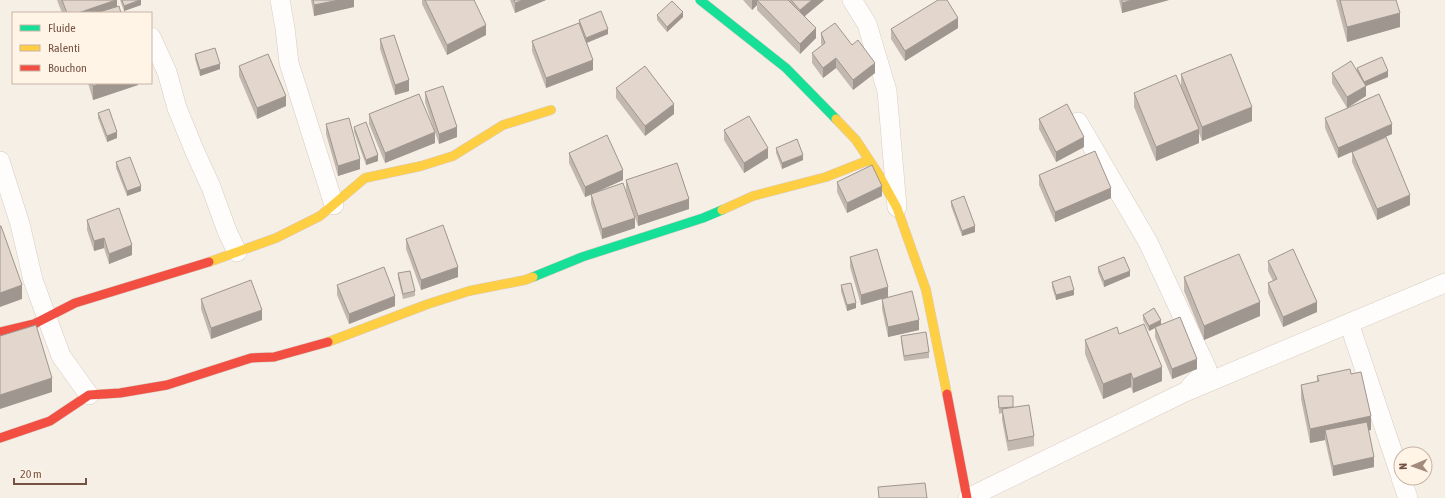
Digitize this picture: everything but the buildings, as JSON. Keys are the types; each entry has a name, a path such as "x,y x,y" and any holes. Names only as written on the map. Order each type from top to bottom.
{"street":[{"path":"280,0 289,63 334,205"},
{"path":"700,0 786,68 856,140 879,175 897,208 926,290 968,498 1185,392 1445,283"},
{"path":"852,0 867,24 887,91 897,208"},
{"path":"152,39 167,72 177,108 237,252"},
{"path":"0,332 34,324 75,303 190,269 276,238 320,216 365,178 421,166 453,156 503,125 551,110"},
{"path":"1078,122 1148,242 1207,369 1185,392"},
{"path":"0,438 50,421 90,394 120,394 167,386 251,358 274,358 333,342 428,304 469,291 525,280 582,257 703,218 753,196 826,177 869,160"},
{"path":"0,161 20,224 33,280 61,356 90,394"},
{"path":"1349,323 1393,453"},
{"path":"1404,486 1408,498"}],"traffic: fast":[{"path":"700,0 786,68 836,119"},
{"path":"533,277 582,257 703,218 722,210"}],"traffic: slow":[{"path":"209,262 276,238 320,216 365,178 421,166 453,156 503,125 551,110"},
{"path":"836,119 856,140 879,175 897,208 926,290 947,394"},
{"path":"722,210 753,196 826,177 869,160"},
{"path":"328,342 428,304 469,291 525,280 533,277"}],"traffic: jam":[{"path":"0,332 34,324 75,303 209,262"},
{"path":"0,438 50,421 89,395 120,393 167,385 251,358 274,357 328,342"},
{"path":"947,394 967,498"}]}
